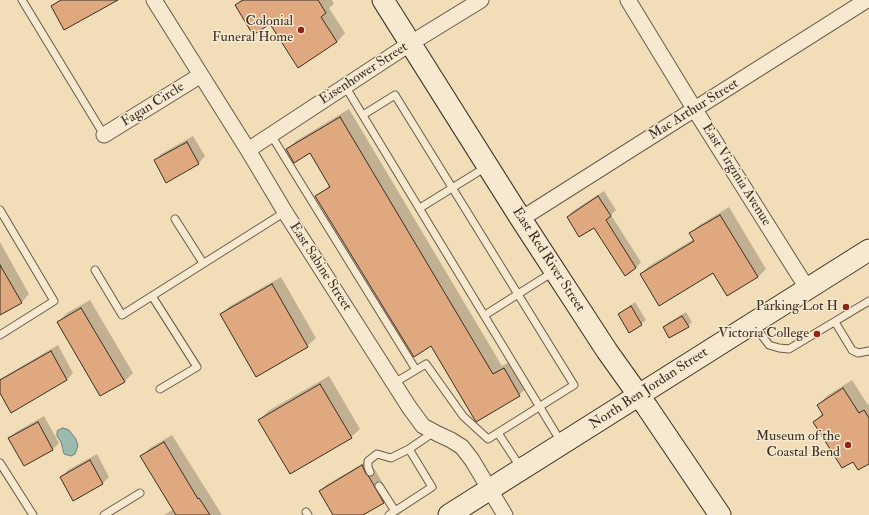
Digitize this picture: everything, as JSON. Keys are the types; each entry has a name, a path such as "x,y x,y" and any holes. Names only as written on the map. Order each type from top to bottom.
{"street":[{"name":"East Sabine Street","path":"154,0 285,212 409,408 423,426 462,447 472,460 505,515"},
{"name":"East Red River Street","path":"383,0 521,219 607,351 694,474 720,515"},
{"name":"Eisenhower Street","path":"248,150 411,43 481,0"},
{"name":"East Virginia Avenue","path":"628,0 807,288"},
{"name":"Mac Arthur Street","path":"521,219 866,3"},
{"name":"Fagan Circle","path":"104,135 201,75"},
{"name":"North Ben Jordan Street","path":"449,515 869,250"}],"lane":[{"path":"22,0 104,135"},
{"path":"345,86 562,444"},
{"path":"363,115 395,95 574,385 488,440 463,416 426,364 394,383"},
{"path":"271,135 416,370"},
{"path":"420,208 488,166"},
{"path":"0,210 54,301 0,335"},
{"path":"95,270 122,315 285,212"},
{"path":"175,219 203,263"},
{"path":"485,315 555,270"},
{"path":"152,296 197,367 160,390"},
{"path":"752,323 769,345 789,349 869,301"},
{"path":"835,322 852,350 858,353 869,351"},
{"path":"370,472 368,461 377,454 391,458 409,449 434,432"},
{"path":"498,433 522,469"},
{"path":"379,486 392,513 432,487 409,449"},
{"path":"0,463 34,515"},
{"path":"104,515 140,493"}],"water":[{"path":"63,428 69,430 76,439 78,446 75,454 71,456 64,454 61,442 57,436 58,430"}],"building":[{"path":"61,0 118,0 64,30 51,6"},
{"name":"Colonial Funeral Home","path":"243,0 318,0 326,13 321,17 337,42 298,68 270,24 253,35 235,5"},
{"path":"340,117 493,374 504,368 520,396 476,422 431,346 414,357 315,196 330,187 310,153 294,163 286,149"},
{"path":"187,142 199,164 166,183 154,160"},
{"path":"598,196 611,216 606,220 636,268 625,276 594,228 579,237 567,217"},
{"path":"720,215 758,277 727,296 713,273 659,306 640,274 694,241 689,233"},
{"path":"0,265 22,303 0,315"},
{"path":"272,284 308,347 256,377 220,314"},
{"path":"631,306 642,325 629,333 618,314"},
{"path":"81,308 125,382 100,396 57,322"},
{"path":"682,316 689,327 669,338 663,327"},
{"path":"51,351 67,380 11,413 0,393 0,380"},
{"path":"320,384 352,438 290,474 258,420"},
{"name":"Museum of the Coastal Bend","path":"843,388 859,413 864,410 869,418 869,464 858,470 853,462 842,468 813,422 823,415 817,405"},
{"path":"38,422 53,450 24,466 8,438"},
{"path":"164,442 198,499 199,498 210,515 176,515 140,456"},
{"path":"90,460 103,484 73,501 60,477"},
{"path":"362,465 384,503 363,515 333,515 319,491"}],"place":[{"name":"Colonial Funeral Home","path":"301,30"},
{"name":"Parking Lot H","path":"846,307"},
{"name":"Victoria College","path":"817,334"},
{"name":"Museum of the Coastal Bend","path":"848,445"}]}
